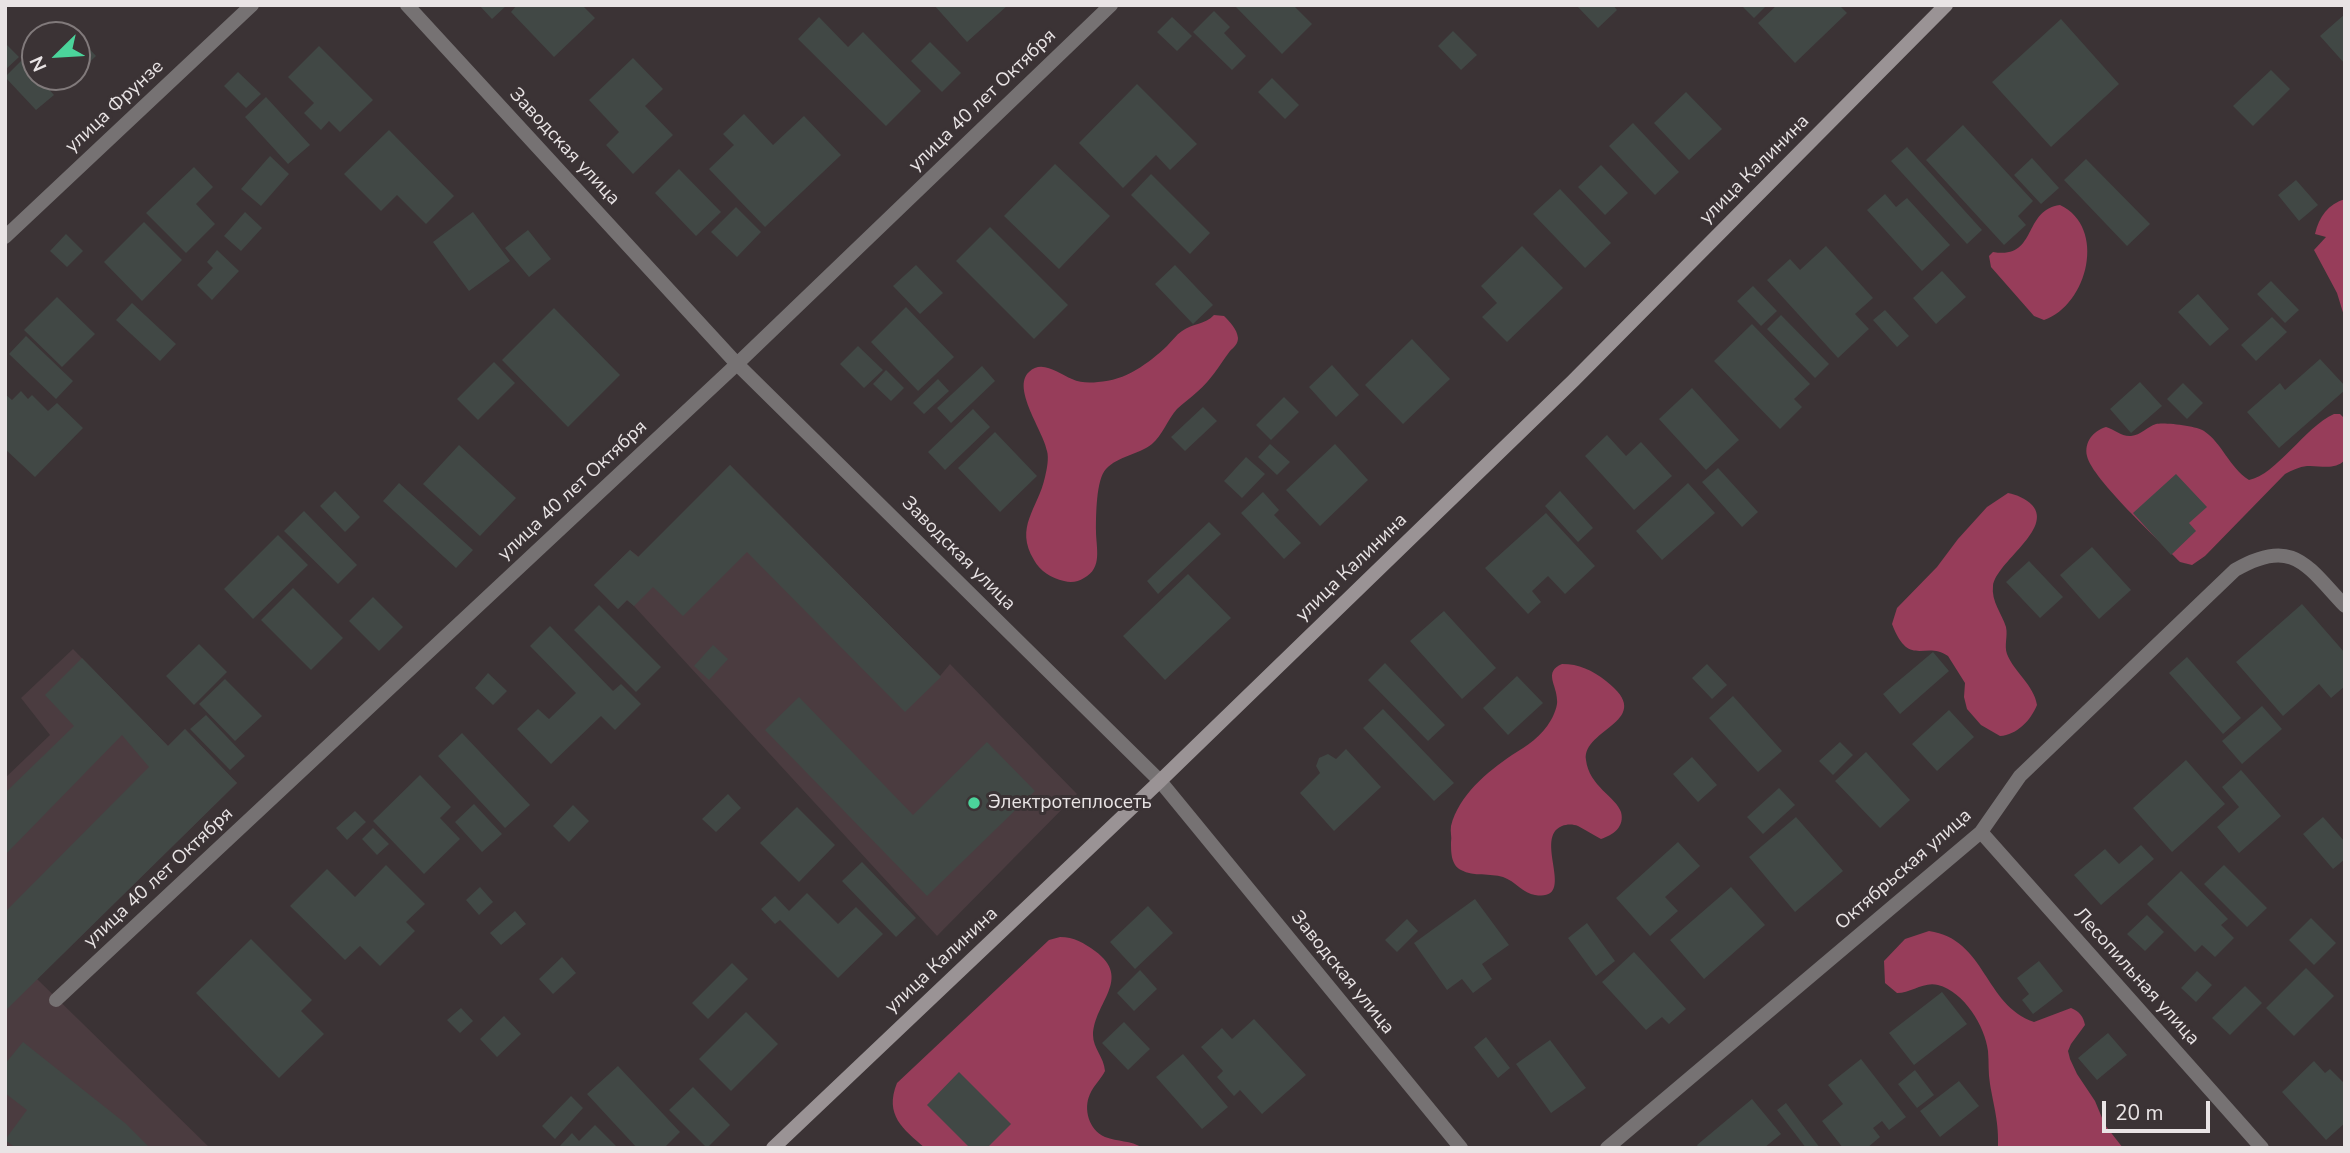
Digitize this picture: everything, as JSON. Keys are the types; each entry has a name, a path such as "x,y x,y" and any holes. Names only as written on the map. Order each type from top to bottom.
{"street":[{"name":"улица Фрунзе","path":"5,237 252,5"},
{"name":"Заводская улица","path":"407,5 737,364 1160,781 1461,1148"},
{"name":"улица 40 лет Октября","path":"57,1000 737,364 1111,5"},
{"name":"улица Калинина","path":"773,1148 1160,781 1573,381 1946,5"},
{"name":"Октябрьская улица","path":"1607,1148 1981,832 2021,776 2235,570 2255,558 2279,555 2302,560 2345,606"},
{"name":"Лесопильная улица","path":"1981,832 2262,1148"}],"shaded area":[{"path":"2345,199 2345,319 2337,293 2314,250 2326,237 2315,234 2322,217 2334,204"},
{"path":"2060,205 2075,216 2084,230 2086,265 2081,283 2072,299 2059,312 2044,320 2034,316 1991,267 1989,256 1993,252 2017,249 2040,216 2048,209"},
{"path":"1214,315 1224,316 1231,323 1237,335 1237,344 1207,383 1177,409 1156,441 1106,469 1100,481 1097,499 1097,557 1094,569 1074,582 1059,580 1046,574 1034,560 1026,538 1029,518 1046,474 1048,454 1026,399 1024,379 1034,368 1039,367 1085,382 1108,381 1127,375 1144,365 1182,331 1207,321"},
{"path":"2334,414 2340,414 2345,419 2345,460 2327,467 2304,466 2285,474 2205,556 2192,565 2180,562 2128,510 2101,479 2087,456 2090,438 2106,427 2131,436 2156,424 2180,425 2204,431 2236,469 2249,480 2270,469 2312,429"},
{"path":"730,465 940,676 950,664 1077,794 937,936 634,606 627,600 618,609 594,585 630,550 639,557"},
{"path":"2008,493 2027,500 2032,505 2037,514 2036,524 1996,577 1993,592 2006,627 2007,654 2032,691 2037,705 2023,726 2000,736 1981,725 1967,709 1965,683 1948,656 1940,652 1911,650 1898,638 1892,624 1897,608 1937,567 1958,539 1987,507"},
{"path":"73,649 168,746 185,729 237,783 37,979 210,1148 5,1148 5,778 50,735 21,698"},
{"path":"1562,664 1580,666 1590,671 1606,681 1620,695 1624,706 1621,715 1588,749 1586,760 1592,777 1618,807 1622,817 1620,826 1614,833 1601,839 1572,825 1562,826 1554,833 1551,843 1554,889 1548,895 1535,895 1503,877 1466,872 1458,868 1453,862 1451,826 1460,804 1475,785 1534,740 1547,726 1557,702 1552,675 1556,667"},
{"path":"1929,931 1948,937 1962,946 2017,1014 2034,1022 2071,1008 2081,1015 2085,1025 2071,1044 2068,1051 2070,1059 2095,1101 2105,1125 2123,1148 1998,1148 1988,1051 1983,1031 1972,1011 1956,995 1938,985 1897,993 1885,983 1884,961 1905,939"},
{"path":"1060,937 1074,939 1091,948 1106,961 1111,971 1109,991 1095,1023 1093,1035 1105,1071 1088,1100 1087,1112 1091,1124 1105,1137 1143,1148 925,1148 903,1128 894,1113 897,1083 1049,940"}],"building":[{"path":"479,5 507,5 492,19"},
{"path":"517,5 582,5 595,18 554,57 511,12"},
{"path":"934,5 1008,5 967,42"},
{"path":"1234,5 1293,5 1312,24 1282,54"},
{"path":"1576,5 1613,5 1617,10 1598,28"},
{"path":"1741,5 1767,5 1754,18"},
{"path":"1777,5 1839,5 1847,13 1795,63 1758,23"},
{"path":"1214,11 1230,27 1224,33 1246,56 1232,70 1193,32"},
{"path":"2345,14 2345,64 2320,36"},
{"path":"819,17 848,47 863,32 921,91 886,126 798,39"},
{"path":"1172,17 1192,36 1177,51 1157,32"},
{"path":"2061,19 2119,84 2051,147 1992,82"},
{"path":"1453,31 1477,55 1461,70 1438,46"},
{"path":"930,42 961,73 942,92 911,61"},
{"path":"5,43 19,57 5,70"},
{"path":"319,46 373,100 340,132 329,121 321,130 304,113 314,103 288,77"},
{"path":"633,58 663,89 645,106 673,135 633,174 606,145 619,132 589,100"},
{"path":"21,61 21,91 50,91 54,95 36,110 5,77"},
{"path":"2271,70 2290,89 2253,126 2233,106"},
{"path":"238,72 261,94 246,108 224,86"},
{"path":"1272,78 1299,105 1285,119 1258,92"},
{"path":"1137,84 1197,144 1170,170 1156,155 1123,188 1079,143"},
{"path":"1686,92 1722,129 1689,160 1654,123"},
{"path":"266,97 310,145 288,164 245,117"},
{"path":"744,114 773,145 804,116 841,155 765,227 709,169 734,145 723,134"},
{"path":"1633,123 1679,172 1655,195 1609,146"},
{"path":"1963,125 2033,201 2018,216 2026,225 2004,245 1926,160"},
{"path":"389,130 454,196 426,224 397,195 381,211 344,174"},
{"path":"1907,147 1982,230 1967,244 1891,161"},
{"path":"270,156 289,174 261,206 241,189"},
{"path":"2032,158 2059,188 2041,204 2014,175"},
{"path":"2086,159 2150,224 2127,246 2064,180"},
{"path":"1055,164 1110,216 1059,269 1004,216"},
{"path":"1601,165 1628,193 1605,215 1578,187"},
{"path":"194,167 213,187 196,204 215,224 186,253 146,213"},
{"path":"679,169 721,212 696,236 655,193"},
{"path":"1151,174 1210,233 1190,254 1131,195"},
{"path":"2296,180 2318,205 2299,221 2278,195"},
{"path":"1560,189 1611,243 1585,268 1533,214"},
{"path":"1885,194 1896,207 1907,198 1950,245 1922,271 1867,210"},
{"path":"736,207 761,232 737,257 711,232"},
{"path":"245,212 262,228 241,251 224,236"},
{"path":"473,212 510,261 469,291 433,242"},
{"path":"144,222 182,260 142,301 104,262"},
{"path":"990,227 1068,305 1034,339 956,261"},
{"path":"528,230 551,259 529,277 505,248"},
{"path":"66,234 83,251 67,267 50,251"},
{"path":"1522,246 1563,288 1507,342 1482,317 1497,303 1481,286"},
{"path":"1826,246 1873,298 1855,314 1869,329 1838,358 1767,280 1790,259 1800,270"},
{"path":"217,250 239,271 212,300 197,285 213,268 207,262"},
{"path":"916,265 943,293 920,314 893,286"},
{"path":"1175,265 1213,305 1193,324 1155,284"},
{"path":"1942,271 1966,297 1936,324 1913,298"},
{"path":"2271,281 2299,310 2285,323 2257,294"},
{"path":"1753,286 1777,311 1761,326 1737,301"},
{"path":"2198,294 2229,329 2210,346 2178,312"},
{"path":"57,297 95,334 62,367 24,330"},
{"path":"132,303 176,344 160,361 116,320"},
{"path":"906,307 954,357 918,391 871,342"},
{"path":"554,308 620,375 568,427 502,360"},
{"path":"1885,310 1909,336 1897,347 1873,320"},
{"path":"1781,315 1829,364 1815,378 1767,329"},
{"path":"2272,317 2287,332 2256,361 2241,345"},
{"path":"1752,324 1810,384 1794,399 1802,407 1780,429 1714,361"},
{"path":"26,336 73,381 56,399 9,354"},
{"path":"1412,339 1450,379 1403,424 1365,385"},
{"path":"858,346 883,370 864,388 840,364"},
{"path":"2320,359 2345,386 2345,390 2279,448 2247,412 2280,383 2285,390"},
{"path":"494,362 515,383 478,420 457,399"},
{"path":"1332,365 1359,395 1336,417 1309,387"},
{"path":"982,366 995,381 951,423 937,408"},
{"path":"886,370 904,388 891,401 873,384"},
{"path":"938,379 949,391 924,414 913,403"},
{"path":"2140,382 2162,406 2131,433 2110,409"},
{"path":"2183,383 2203,403 2187,419 2167,399"},
{"path":"1692,388 1739,440 1706,470 1659,419"},
{"path":"21,391 28,399 32,395 48,411 57,403 83,428 35,477 5,449 5,394 12,400"},
{"path":"1284,397 1299,412 1271,440 1256,425"},
{"path":"1203,407 1217,421 1185,451 1171,437"},
{"path":"973,409 990,427 945,470 928,452"},
{"path":"995,432 1037,476 1000,512 958,468"},
{"path":"1607,435 1626,456 1641,442 1672,476 1634,510 1585,456"},
{"path":"1270,444 1290,462 1277,475 1258,457"},
{"path":"1335,444 1368,480 1320,526 1286,490"},
{"path":"459,445 516,498 480,536 423,484"},
{"path":"1246,457 1265,474 1242,498 1224,481"},
{"path":"730,465 941,677 905,712 747,552 683,616 653,587 634,606 627,600 618,609 594,585 630,550 638,557"},
{"path":"1718,468 1758,512 1742,527 1702,482"},
{"path":"2176,474 2207,507 2189,523 2196,531 2171,555 2133,513"},
{"path":"399,483 473,550 456,568 383,501"},
{"path":"1688,483 1715,513 1662,560 1636,531"},
{"path":"335,491 360,517 345,532 320,506"},
{"path":"1560,491 1593,528 1578,542 1545,506"},
{"path":"1263,492 1279,510 1274,515 1301,543 1284,559 1241,513"},
{"path":"304,511 357,565 338,584 284,531"},
{"path":"1546,513 1595,566 1565,594 1548,576 1532,591 1541,602 1528,614 1485,568"},
{"path":"1209,522 1221,534 1158,594 1147,581"},
{"path":"278,535 308,565 253,619 224,589"},
{"path":"2092,547 2131,590 2099,619 2060,575"},
{"path":"2029,561 2063,597 2040,618 2006,582"},
{"path":"1188,574 1231,618 1165,680 1123,636"},
{"path":"293,588 343,638 311,670 261,620"},
{"path":"373,597 403,627 379,651 349,621"},
{"path":"2302,604 2345,653 2345,686 2331,698 2319,684 2283,716 2236,662"},
{"path":"599,605 661,667 636,692 574,630"},
{"path":"1444,611 1496,668 1462,699 1410,641"},
{"path":"550,626 613,691 621,684 641,704 615,730 601,716 551,764 517,729 538,709 549,719 576,693 530,646"},
{"path":"199,644 227,672 194,705 166,676"},
{"path":"713,645 728,659 709,680 694,666"},
{"path":"1933,652 1949,671 1900,714 1883,694"},
{"path":"2187,657 2241,718 2223,734 2169,673"},
{"path":"82,658 168,746 185,729 237,783 5,1011 5,912 149,767 122,735 5,855 5,793 74,726 45,695"},
{"path":"1385,663 1445,725 1428,741 1368,680"},
{"path":"1707,664 1727,685 1712,699 1692,678"},
{"path":"488,673 507,691 493,705 475,688"},
{"path":"1517,676 1543,703 1508,735 1483,708"},
{"path":"225,679 262,716 235,741 199,704"},
{"path":"1733,696 1782,751 1758,772 1709,718"},
{"name":"Электротеплосеть","path":"799,697 913,815 987,742 1035,791 927,896 765,730"},
{"path":"2262,706 2282,729 2242,764 2222,741"},
{"path":"1383,709 1454,783 1434,801 1363,728"},
{"path":"1949,710 1974,737 1937,771 1912,744"},
{"path":"206,715 245,756 230,770 190,729"},
{"path":"462,733 530,805 505,828 438,756"},
{"path":"1840,742 1853,755 1833,775 1819,761"},
{"path":"1346,749 1381,787 1334,831 1300,793 1320,773 1316,766 1319,758 1328,754 1336,759"},
{"path":"1866,752 1910,800 1880,828 1835,781"},
{"path":"1692,757 1717,785 1698,802 1673,774"},
{"path":"2186,760 2225,804 2172,852 2133,808"},
{"path":"2241,770 2281,816 2239,853 2217,827 2239,807 2222,787"},
{"path":"420,775 451,807 440,818 460,839 424,874 373,821"},
{"path":"1779,788 1795,805 1763,834 1747,817"},
{"path":"728,794 741,808 716,832 702,819"},
{"path":"474,804 502,834 482,852 455,822"},
{"path":"573,805 589,821 569,842 553,826"},
{"path":"797,807 835,845 799,882 760,843"},
{"path":"355,811 366,822 347,840 336,828"},
{"path":"1796,817 1843,871 1795,912 1749,857"},
{"path":"2323,817 2345,842 2345,859 2333,869 2303,834"},
{"path":"373,828 389,844 377,855 362,839"},
{"path":"1678,842 1700,866 1665,897 1678,911 1650,936 1616,898"},
{"path":"2141,845 2154,859 2101,905 2074,875 2105,849 2119,864"},
{"path":"862,862 916,918 896,937 842,881"},
{"path":"386,865 425,904 406,922 415,931 380,966 360,946 345,960 290,906 327,869 355,897"},
{"path":"2224,865 2267,908 2247,927 2204,884"},
{"path":"2181,871 2228,919 2221,925 2234,938 2215,957 2202,945 2195,952 2147,904"},
{"path":"480,887 493,902 479,915 466,900"},
{"path":"1731,887 1765,925 1704,979 1670,940"},
{"path":"807,893 838,924 856,907 883,934 838,978 780,920 775,924 761,909 775,896 789,911"},
{"path":"1475,899 1509,945 1482,964 1492,979 1473,993 1462,979 1447,990 1414,943"},
{"path":"1148,906 1173,933 1135,969 1110,942"},
{"path":"515,911 526,924 501,945 490,933"},
{"path":"2147,915 2164,932 2145,951 2127,934"},
{"path":"2311,918 2336,943 2314,965 2289,940"},
{"path":"1407,919 1418,931 1397,952 1385,940"},
{"path":"1587,923 1615,961 1596,976 1568,938"},
{"path":"251,939 312,1000 301,1011 324,1034 279,1078 196,993"},
{"path":"1634,952 1686,1009 1669,1024 1662,1017 1646,1030 1602,982"},
{"path":"562,957 576,973 553,994 539,979"},
{"path":"2039,961 2063,991 2033,1014 2022,1000 2029,994 2017,978"},
{"path":"732,963 748,979 708,1019 692,1003"},
{"path":"2306,968 2334,996 2294,1036 2266,1008"},
{"path":"1140,970 1157,989 1134,1011 1117,993"},
{"path":"2197,971 2212,985 2196,1002 2181,988"},
{"path":"2245,986 2262,1003 2230,1035 2212,1018"},
{"path":"1942,992 1967,1024 1914,1065 1889,1033"},
{"path":"461,1008 473,1021 460,1033 447,1020"},
{"path":"746,1012 778,1044 731,1091 699,1059"},
{"path":"504,1016 521,1034 497,1057 480,1039"},
{"path":"1254,1019 1306,1075 1262,1114 1240,1090 1234,1096 1217,1077 1223,1071 1201,1047 1222,1028 1232,1039"},
{"path":"1124,1022 1150,1049 1128,1070 1102,1043"},
{"path":"2108,1033 2127,1055 2097,1080 2078,1058"},
{"path":"1486,1037 1510,1068 1498,1078 1474,1047"},
{"path":"1550,1040 1586,1088 1551,1113 1516,1064"},
{"path":"23,1042 125,1123 150,1148 16,1148 5,1140 27,1110 5,1093 5,1064"},
{"path":"1183,1054 1228,1107 1202,1129 1156,1077"},
{"path":"1861,1059 1906,1117 1889,1130 1882,1121 1873,1128 1880,1137 1867,1148 1843,1148 1822,1121 1843,1104 1828,1085"},
{"path":"2314,1061 2325,1073 2330,1069 2345,1084 2345,1123 2326,1140 2282,1092"},
{"path":"618,1066 680,1132 664,1148 637,1148 587,1094"},
{"path":"1915,1070 1934,1095 1917,1108 1898,1084"},
{"path":"959,1072 1011,1124 987,1148 970,1148 927,1105"},
{"path":"1959,1081 1979,1106 1940,1137 1920,1111"},
{"path":"693,1087 730,1125 707,1148 669,1110"},
{"path":"571,1096 583,1108 555,1139 542,1126"},
{"path":"1752,1099 1781,1134 1764,1148 1699,1148 1697,1145"},
{"path":"1786,1103 1820,1148 1806,1148 1777,1110"},
{"path":"595,1125 618,1148 558,1148 572,1133 579,1141"}],"place":[{"name":"Электротеплосеть","path":"974,803"}]}
